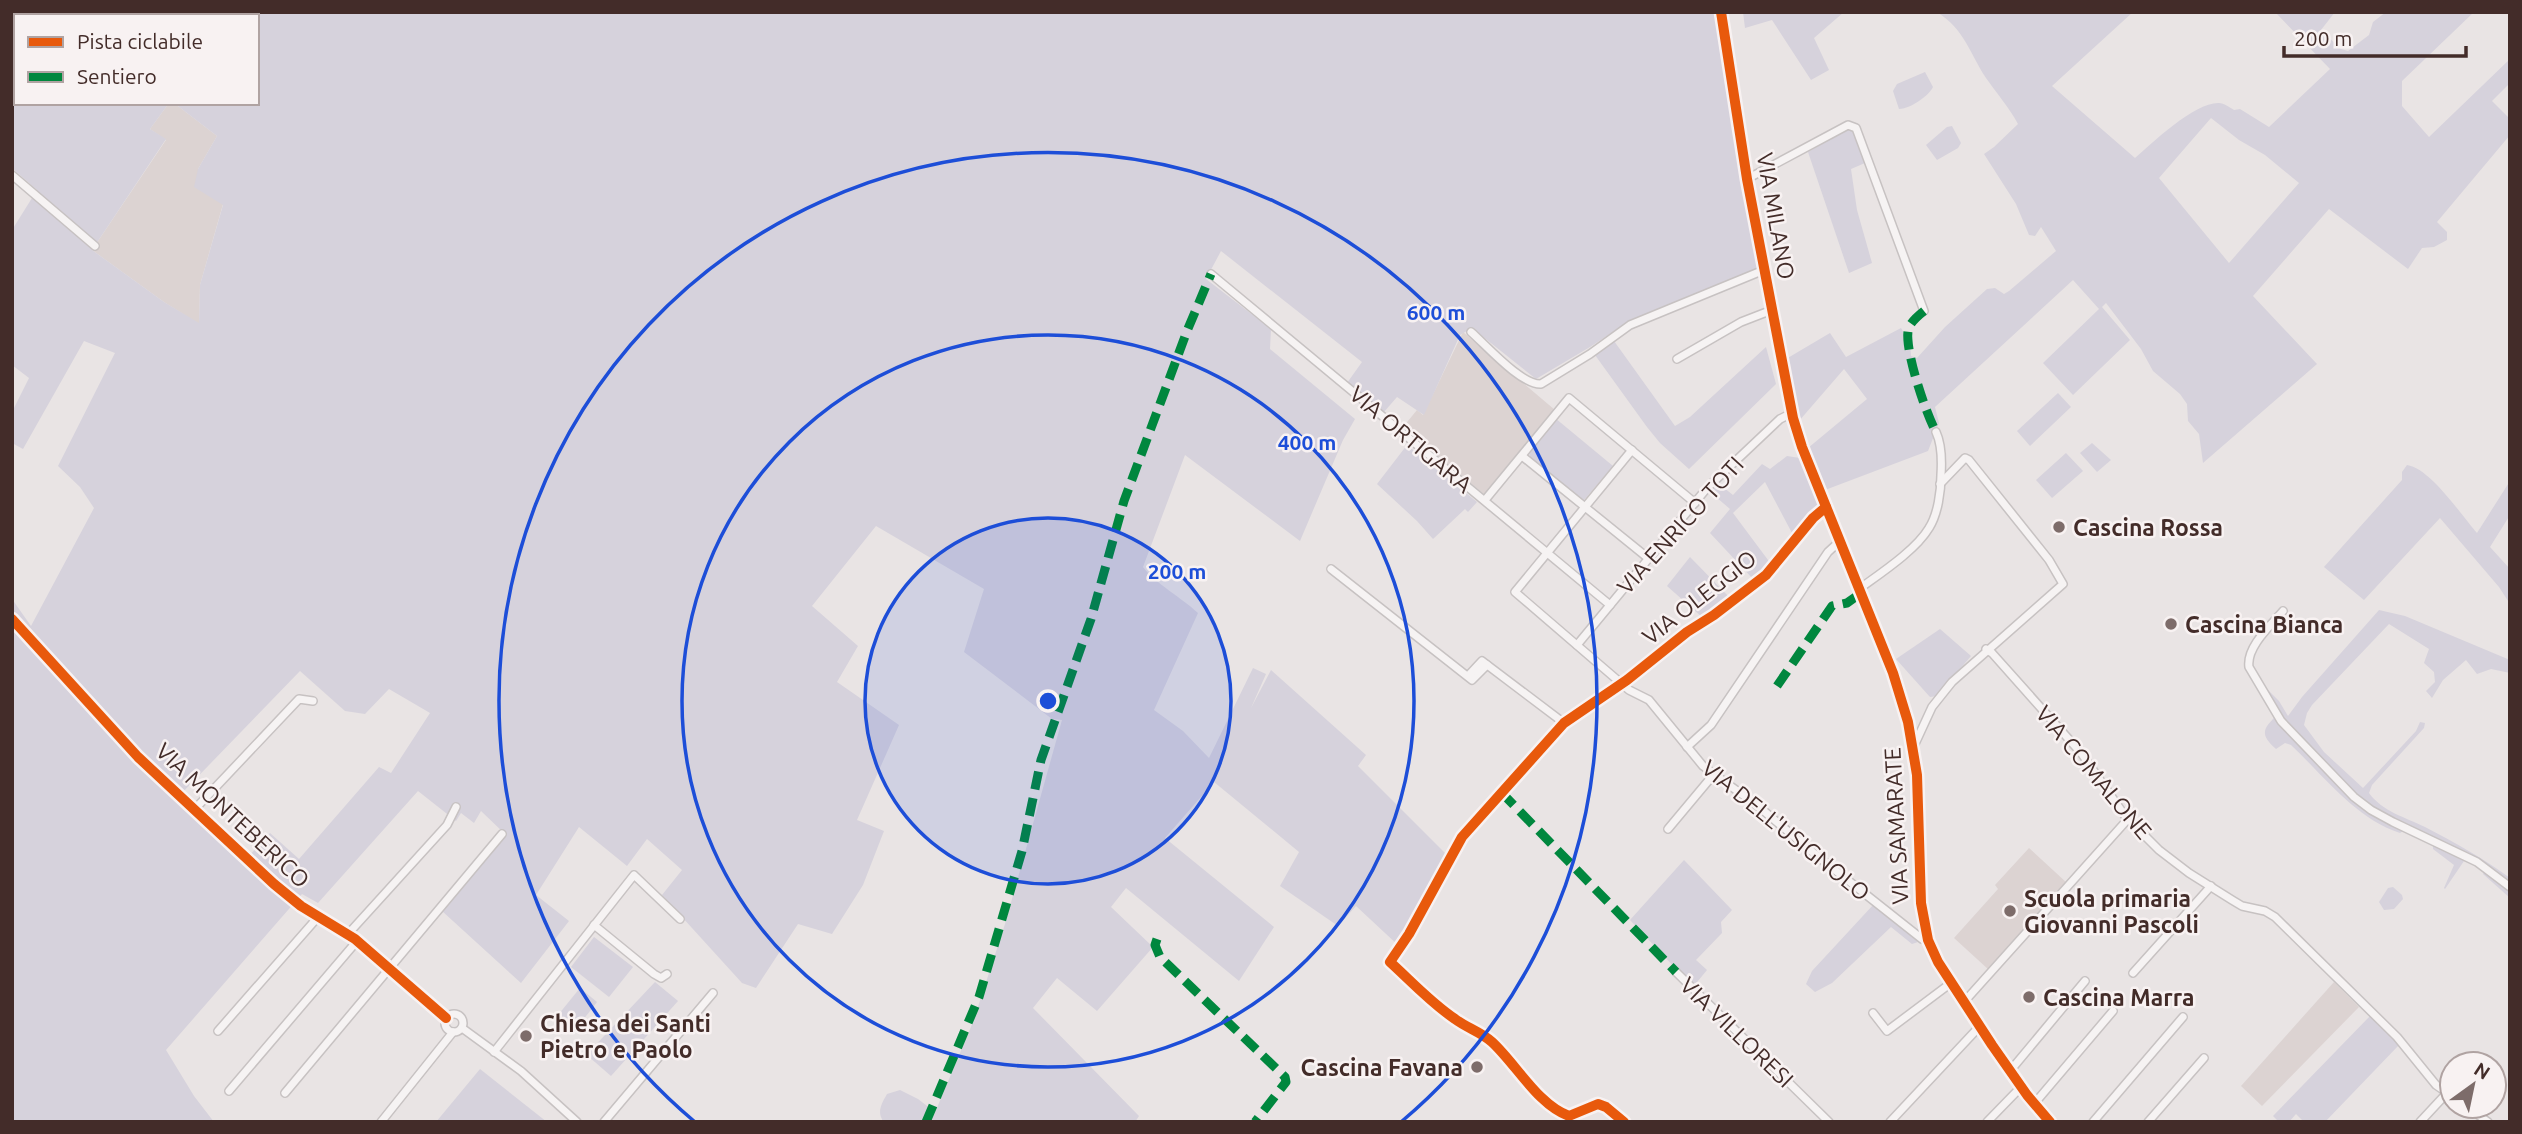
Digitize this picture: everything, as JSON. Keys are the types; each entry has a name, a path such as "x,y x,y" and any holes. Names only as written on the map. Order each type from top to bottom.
{"street":[{"name":"VIA MILANO","path":"1721,12 1747,179 1795,427"},
{"path":"1747,179 1848,125 1856,128 1924,311"},
{"path":"12,175 95,246"},
{"path":"1471,332 1522,377 1534,384 1541,384 1635,322 1656,316 1764,270"},
{"name":"VIA ORTIGARA","path":"1211,274 1610,605"},
{"name":"VIA MILANO","path":"1677,359 1741,322 1772,310"},
{"path":"1485,500 1569,398 1695,503"},
{"name":"VIA ENRICO TOTI","path":"1577,645 1716,480 1780,419 1792,414"},
{"name":"VIA SAMARATE","path":"1795,427 1899,690 1913,747 1917,782 1920,897 1928,940 1951,983 2021,1087 2050,1122"},
{"path":"1859,589 1925,534 1936,512 1941,452 1936,432"},
{"path":"1547,552 1632,450"},
{"path":"1522,456 1648,558"},
{"name":"VIA SAMARATE","path":"1913,747 1941,694 1986,649 2062,586 2063,580 1969,460 1965,458 1940,484"},
{"name":"VIA OLEGGIO","path":"1621,682 1768,573 1815,515 1826,507"},
{"path":"1687,747 1711,725 1828,552 1840,541"},
{"name":"VIA DELL'USIGNOLO","path":"1547,552 1515,592 1631,692 1649,700 1701,764 1759,807 1922,939 1928,940"},
{"path":"1331,569 1468,676 1473,679 1487,664 1564,723"},
{"path":"2283,611 2259,640 2248,660 2249,667 2281,721 2339,783 2371,810 2477,862 2510,887"},
{"name":"VIA MONTEBERICO","path":"12,619 138,757 285,894 358,941 446,1018"},
{"name":"VIA COMALONE","path":"1986,649 2082,754 2128,819 2171,861 2242,906 2265,911 2275,917 2397,1037 2438,1087"},
{"path":"1621,682 1564,723 1461,836 1409,934 1390,962 1440,1008 1489,1039 1556,1110 1569,1116 1598,1104 1606,1107 1623,1122"},
{"path":"194,810 299,699 313,701"},
{"path":"1668,829 1714,774"},
{"path":"348,934 447,825 456,807"},
{"path":"1964,1002 2128,819"},
{"path":"285,1093 502,834"},
{"path":"494,1052 634,875 680,919"},
{"path":"2133,973 2210,886"},
{"path":"218,1031 318,917"},
{"path":"594,925 654,974 661,978 667,974"},
{"path":"229,1091 358,941"},
{"name":"VIA VILLORESI","path":"1676,972 1829,1122"},
{"path":"2010,1071 2085,981"},
{"path":"1873,1013 1887,1031 1951,983"},
{"path":"604,1122 713,993"},
{"path":"2034,1104 2113,1011"},
{"path":"453,1032 446,1027 446,1018 451,1014 459,1015 463,1021 462,1028"},
{"path":"2093,1122 2183,1017"},
{"path":"1890,1122 1980,1026"},
{"path":"462,1028 521,1071 577,1122"},
{"path":"381,1122 453,1032 462,1028"},
{"path":"2148,1122 2204,1058"},
{"path":"1987,1122 2021,1087"},
{"path":"2420,1122 2438,1105"}],"shaded area":[{"path":"56,12 1716,12 1758,268 1641,319 1628,322 1536,379 1472,328 1460,335 1424,415 1397,397 1384,412 1347,383 1362,362 1221,251 1206,279 1271,329 1270,349 1355,419 1343,440 1300,541 1185,455 1143,567 1154,579 1198,613 1154,710 1183,731 1209,758 1253,668 1266,674 1251,708 1271,670 1366,755 1358,766 1447,855 1400,947 1356,906 1338,926 1280,886 1299,852 1214,782 1165,838 1274,927 1239,981 1126,888 1111,907 1153,947 1097,1011 1057,978 1033,1008 1139,1116 1135,1122 931,1122 973,1022 1005,924 1062,720 1052,719 964,652 984,589 876,526 812,606 858,646 837,682 899,725 857,820 884,831 863,885 832,934 798,924 756,988 742,983 662,895 682,870 647,839 627,866 579,827 536,895 569,921 521,983 442,911 505,834 481,811 474,823 461,813 456,821 418,791 318,903 302,894 166,1050 194,1096 214,1122 12,1122 12,599 31,626 94,508 80,487 58,466 115,353 84,341 23,449 12,443 12,412 29,378 12,365 12,230 37,190 12,168 12,89 14,88 14,105 168,105 150,129 166,139 92,250 164,302 199,323 200,285 223,205 194,187 198,169 217,136 177,105 259,105 259,14","holes":["300,671 345,711 365,714 389,689 430,713 391,773 379,767 299,859 270,833 246,859 180,795"]},
{"path":"1743,12 1844,12 1814,38 1829,70 1811,80 1772,20 1745,28"},
{"path":"1937,12 2133,12 2052,86 2135,158 2174,124 2209,104 2221,103 2234,110 2240,109 2269,127 2330,69 2275,12 2335,12 2321,30 2341,49 2348,51 2369,35 2373,22 2386,12 2474,12 2402,81 2402,106 2429,137 2510,59 2510,83 2492,101 2510,119 2510,135 2437,222 2447,232 2447,240 2434,247 2422,248 2408,269 2329,209 2253,296 2317,364 2203,463 2199,434 2188,421 2187,404 2180,394 2153,371 2141,349 2106,303 2102,307 2130,340 2073,395 2043,363 2099,309 2073,280 1935,407 1939,423 1928,451 1825,490 1808,448 1867,399 1844,369 1799,421 1794,410 1786,359 1830,333 1846,357 1901,328 1910,343 1911,356 1917,358 1945,327 1987,289 1995,288 2004,294 2056,251 2041,227 2035,236 2029,235 2016,204 1984,154 2018,124 1960,34","holes":["2211,118 2239,140 2265,155 2299,183 2229,263 2159,178"]},
{"path":"1925,72 1933,87 1931,91 1913,105 1899,109 1893,91 1897,84"},
{"path":"168,105 177,105 217,136 198,169 223,204 200,285 199,324 92,250 166,140 150,129"},
{"path":"1952,126 1961,143 1958,148 1937,160 1926,145 1947,127"},
{"path":"1848,128 1855,131 1865,163 1851,169 1857,210 1872,263 1849,273 1808,152"},
{"path":"1463,332 1555,410 1485,495 1403,427 1417,410 1423,415"},
{"path":"1614,341 1675,426 1690,417 1766,347 1776,384 1689,469 1660,443 1595,355"},
{"path":"2058,393 2071,407 2030,446 2017,431"},
{"path":"1555,418 1613,466 1584,500 1531,460 1529,453"},
{"path":"2092,443 2111,460 2097,472 2080,453"},
{"path":"1407,445 1477,502 1468,512 1465,509 1433,539 1377,484"},
{"path":"2066,453 2083,471 2052,498 2036,480"},
{"path":"1787,456 1800,458 1821,507 1792,533 1765,482 1733,513 1771,564 1753,579 1710,533 1730,509 1709,491 1719,484 1733,495 1762,464 1770,469"},
{"path":"2407,465 2416,468 2435,483 2477,533 2510,481 2510,515 2490,547 2510,569 2510,604 2499,587 2440,518 2364,600 2324,567 2402,480 2402,472"},
{"path":"1690,557 1730,598 1702,617 1667,586"},
{"path":"2379,610 2405,616 2510,660 2510,673 2491,669 2477,674 2466,660 2443,680 2432,698 2426,691 2435,682 2434,672 2424,663 2429,649 2389,624 2312,705 2304,725 2324,752 2363,788 2416,731 2420,722 2425,723 2424,728 2372,785 2369,793 2388,809 2458,844 2510,878 2510,898 2483,874 2487,868 2477,861 2474,865 2464,861 2445,889 2454,865 2433,849 2433,843 2406,829 2400,833 2369,818 2341,795 2291,745 2285,743 2276,749 2265,735 2267,727 2279,713 2267,689 2279,701 2288,716"},
{"path":"1940,629 1971,656 1937,696 1930,697 1896,659"},
{"name":"Scuola primaria Giovanni Pascoli","path":"2029,848 2067,883 1989,970 1954,938 1998,889 1995,885"},
{"path":"1684,860 1732,910 1721,922 1722,933 1696,960 1707,970 1693,987 1630,920"},
{"path":"2393,887 2403,899 2394,909 2384,910 2379,902 2388,888"},
{"path":"1874,904 1918,942 1912,944 1891,927 1832,983 1815,992 1806,984 1812,971"},
{"path":"594,937 633,967 609,997 571,967"},
{"path":"655,982 678,1001 611,1076 588,1056 589,1052"},
{"path":"2334,982 2359,1007 2262,1106 2241,1086"},
{"path":"580,988 597,1002 572,1034 554,1020"},
{"path":"2370,1016 2399,1045 2325,1122 2304,1122 2296,1114 2289,1122 2279,1122 2273,1116"},
{"path":"480,1069 547,1122 436,1122"},
{"path":"900,1090 931,1109 925,1122 884,1122 880,1111 883,1101 887,1094"}],"marked path":[{"path":"926,1122 979,997 1022,851 1041,760 1091,619 1124,501 1211,274"},
{"path":"1924,311 1909,327 1909,348 1921,395 1936,432"},
{"path":"1777,686 1832,606 1847,603 1861,593"},
{"path":"1501,792 1676,972"},
{"path":"1157,939 1155,945 1160,957 1285,1077 1286,1082 1255,1122"}],"cycle path":[{"path":"1721,12 1747,179 1793,418 1802,447 1893,673 1908,722 1917,775 1921,903 1928,940 1938,962 1992,1045 2027,1095 2050,1122"},
{"path":"1624,1122 1598,1104 1569,1116 1558,1111 1537,1094 1492,1042 1446,1013 1390,962 1409,934 1462,837 1564,723 1627,680 1687,632 1766,575 1813,518 1826,507"},
{"path":"12,619 138,757 274,884 301,906 355,939 446,1018"}],"place":[{"name":"Cascina Rossa","path":"2059,527"},
{"name":"Cascina Bianca","path":"2171,624"},
{"name":"Scuola primaria Giovanni Pascoli","path":"2010,911"},
{"name":"Cascina Marra","path":"2029,997"},
{"name":"Chiesa dei Santi Pietro e Paolo","path":"526,1036"},
{"name":"Cascina Favana","path":"1477,1067"}]}
